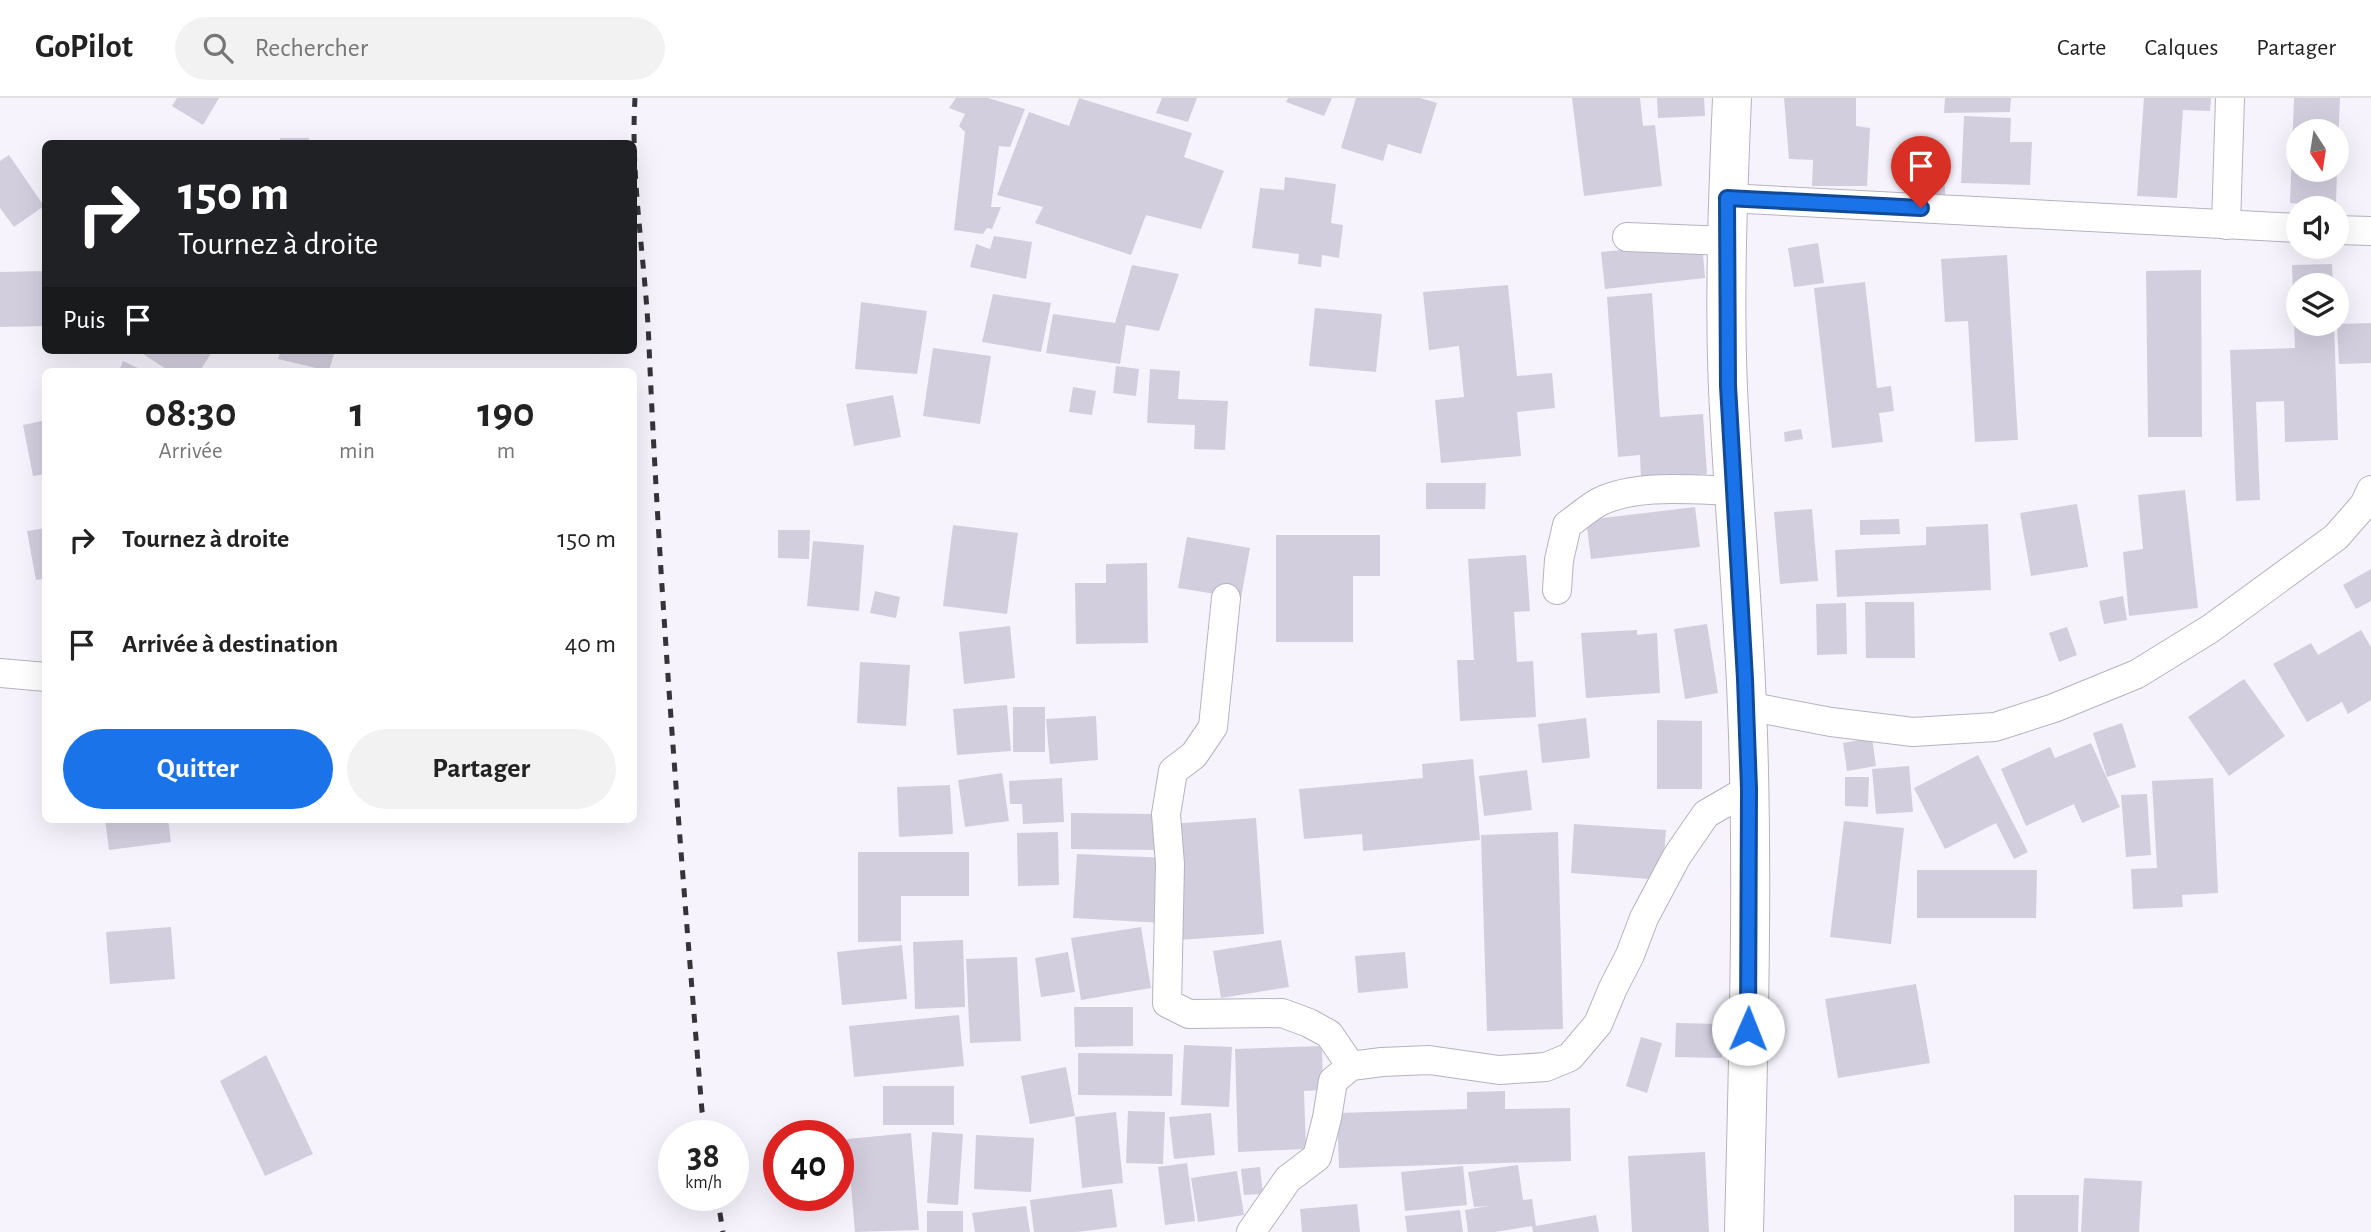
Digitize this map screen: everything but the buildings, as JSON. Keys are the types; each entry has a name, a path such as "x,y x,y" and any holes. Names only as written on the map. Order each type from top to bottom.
{"street":[{"path":"1732,98 1727,198 1728,386 1747,706 1749,789 1749,1004 1744,1232"},
{"path":"2226,225 2230,98"},
{"path":"1727,198 2286,228"},
{"path":"2349,231 2371,232"},
{"path":"1627,237 1727,241"},
{"path":"1557,590 1559,560 1567,525 1599,502 1633,492 1673,489 1735,491"},
{"path":"1747,706 1831,722 1913,732 1995,727 2054,708 2137,674 2210,629 2336,537 2369,501"},
{"path":"1226,598 1213,727 1194,755 1172,771 1167,804 1170,864 1167,1003 1189,1014 1282,1013 1329,1034 1351,1066"},
{"path":"0,673 42,677"},
{"path":"1251,1232 1288,1180 1317,1157 1333,1081 1351,1066 1429,1060 1499,1070 1527,1069 1546,1067 1570,1056 1598,1024 1644,918 1685,845 1706,814 1749,789"}],"railway":[{"path":"634,140 635,98"},
{"path":"637,202 647,315 665,633 703,1120"},
{"path":"720,1211 723,1232"}],"route":[{"path":"1748,1029 1749,789 1728,386 1727,198 1921,208"}]}
